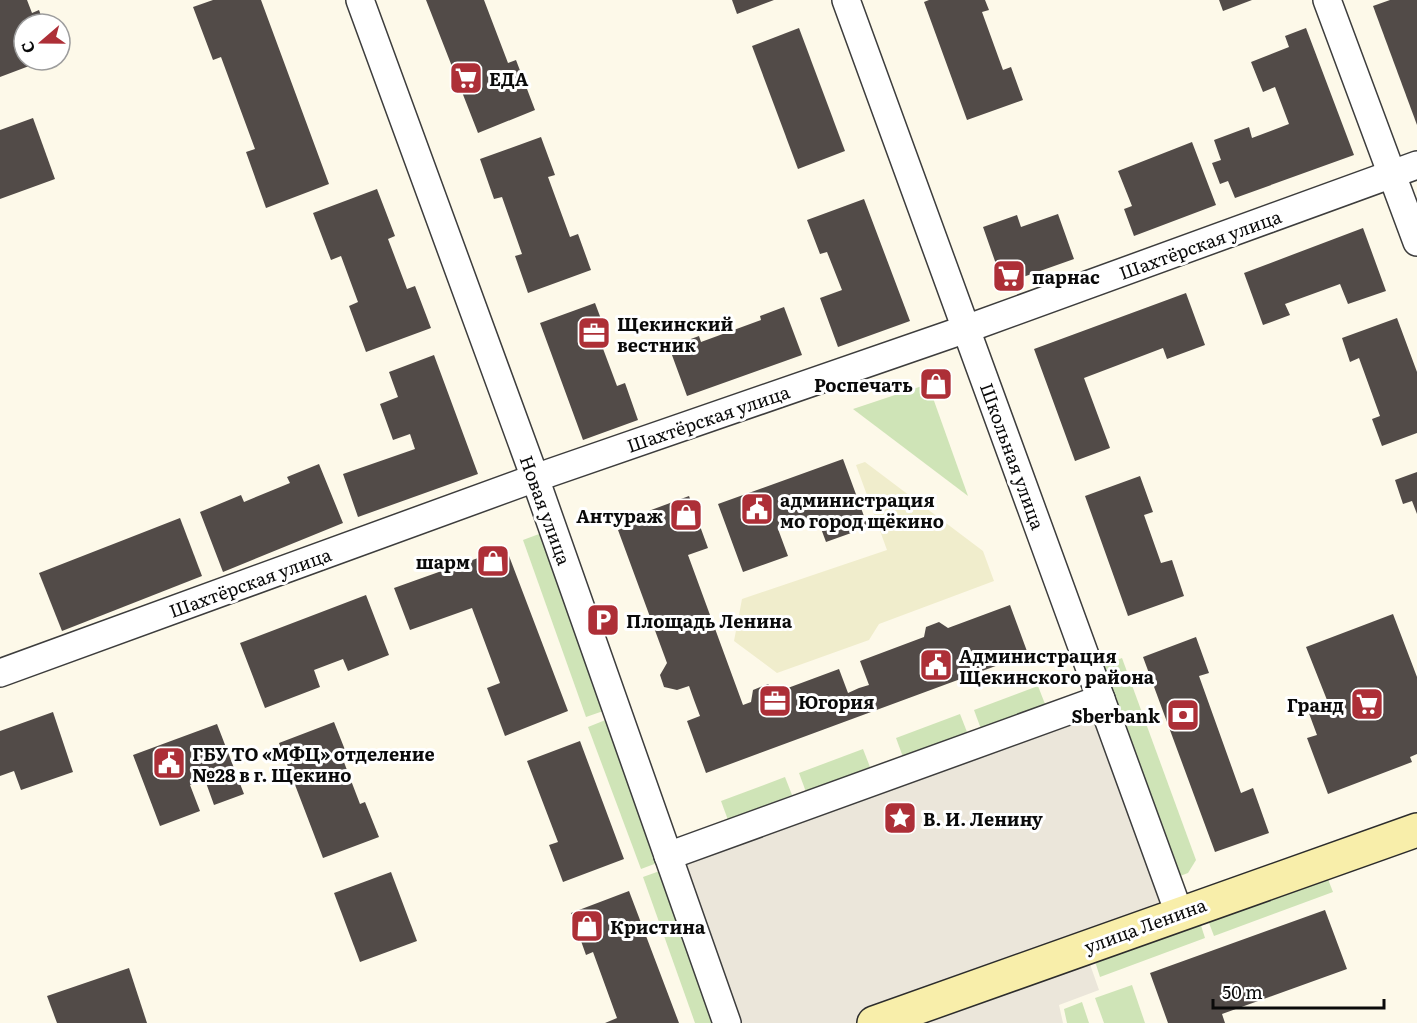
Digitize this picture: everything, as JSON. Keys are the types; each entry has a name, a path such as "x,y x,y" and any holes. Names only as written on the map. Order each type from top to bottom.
{"street":[{"name":"Новая улица","path":"360,0 535,478 727,1023"},
{"name":"Школьная улица","path":"846,0 1179,913"},
{"path":"1327,0 1417,242"},
{"name":"Шахтёрская улица","path":"0,673 535,478 966,329 1417,165"},
{"path":"668,856 1101,699"},
{"name":"улица Ленина","path":"874,1023 1417,830"}],"shaded area":[{"path":"865,462 983,551 994,581 879,624 869,640 777,673 734,641 742,599 887,550 856,465"},
{"path":"1097,714 1174,917 1085,950 1099,990 1059,1005 1063,1023 739,1023 682,864"}],"green space":[{"path":"928,384 968,496 853,409"},
{"path":"547,531 609,709 586,717 523,540"},
{"path":"1122,658 1196,860 1188,873 1172,879 1096,668"},
{"path":"1038,686 1045,704 981,729 974,710"},
{"path":"960,714 967,732 903,757 896,738"},
{"path":"613,717 665,860 641,869 588,727"},
{"path":"863,749 870,767 806,792 799,773"},
{"path":"785,777 792,795 728,820 721,801"},
{"path":"668,868 724,1023 695,1023 643,877"},
{"path":"1324,869 1333,892 1214,936 1204,910"},
{"path":"1197,913 1205,938 1100,977 1092,952"},
{"path":"1132,985 1145,1023 1104,1023 1095,998"},
{"path":"1082,1002 1089,1023 1067,1023 1064,1009"}],"building":[{"path":"0,0 27,0 32,12 12,12 13,72 0,77"},
{"path":"213,0 261,0 329,184 266,208 246,152 255,149 221,57 213,60 193,7"},
{"path":"426,0 484,0 508,63 516,60 535,110 478,133"},
{"path":"732,0 774,0 737,14"},
{"path":"929,0 985,0 989,10 982,12 1003,70 1011,67 1023,100 967,120 924,2"},
{"path":"1219,0 1252,0 1223,11"},
{"path":"1390,0 1417,0 1417,125 1373,6"},
{"path":"799,28 845,151 798,169 752,46"},
{"path":"1306,28 1354,155 1235,198 1228,181 1220,184 1212,163 1221,160 1214,140 1249,127 1252,138 1289,124 1275,87 1263,92 1251,62 1289,47 1285,36"},
{"path":"33,118 55,179 0,199 0,130"},
{"path":"541,137 555,175 548,177 570,237 578,234 591,270 528,293 515,256 522,254 502,197 494,199 480,159"},
{"path":"1192,142 1216,205 1134,236 1124,209 1132,206 1118,171"},
{"path":"377,189 395,236 388,239 407,289 415,286 431,328 366,352 349,306 358,302 341,256 331,260 313,213"},
{"path":"864,199 910,321 838,347 820,298 842,290 827,252 820,254 807,220"},
{"path":"1058,214 1074,259 1003,284 983,227 1017,215 1021,227"},
{"path":"1363,228 1386,291 1348,304 1340,284 1285,304 1290,315 1263,325 1244,273"},
{"path":"1186,293 1205,345 1167,359 1163,348 1084,378 1110,448 1075,461 1034,349"},
{"path":"595,303 607,335 599,338 617,386 625,383 638,420 583,440 540,323"},
{"path":"784,307 802,355 687,396 669,347 699,336 701,342 761,320 760,316"},
{"path":"1397,318 1417,372 1417,433 1382,446 1372,419 1380,416 1359,358 1350,362 1342,338"},
{"path":"434,355 478,474 358,517 343,474 415,449 410,434 393,440 380,404 398,397 389,372"},
{"path":"843,459 868,527 826,542 816,515 778,529 788,556 743,572 718,504"},
{"path":"319,464 343,523 223,572 200,512 241,495 244,502 290,483 287,477"},
{"path":"1417,472 1417,514 1412,501 1403,504 1395,480"},
{"path":"1140,476 1153,512 1144,515 1161,563 1172,560 1184,596 1128,616 1085,496"},
{"path":"689,496 708,548 688,555 743,705 751,702 753,690 768,684 777,692 839,669 848,693 869,685 860,661 924,637 926,627 939,622 948,628 1010,605 1028,654 706,773 687,721 700,716 689,686 677,690 664,687 660,675 667,663 618,530 645,520 643,513"},
{"path":"180,518 202,576 62,631 39,573"},
{"path":"506,548 568,711 505,736 487,688 500,683 472,608 410,630 394,588"},
{"path":"366,595 389,655 348,671 343,659 314,670 320,687 265,708 240,643"},
{"name":"Гранд","path":"1393,614 1417,677 1417,754 1410,757 1412,762 1328,794 1307,738 1317,735 1307,708 1327,700 1306,647"},
{"path":"1196,637 1209,673 1199,676 1241,793 1253,788 1269,833 1215,852 1143,657"},
{"path":"53,712 73,772 21,790 14,771 0,776 0,731"},
{"path":"334,722 347,755 342,757 360,804 365,802 379,837 323,858 279,743"},
{"path":"217,724 244,794 214,805 205,780 190,785 200,811 160,826 133,755"},
{"path":"580,741 624,859 563,882 549,845 558,842 527,761"},
{"path":"391,872 417,941 360,962 334,893"},
{"path":"629,891 679,1023 605,1023 617,1018 593,952 586,955 571,913"},
{"path":"1325,910 1347,969 1222,1014 1225,1023 1168,1023 1150,973"},
{"path":"129,968 147,1023 57,1023 47,996"}],"place":[{"name":"ЕДА","path":"466,78"},
{"name":"парнас","path":"1009,276"},
{"name":"Щекинский вестник","path":"594,333"},
{"name":"Роспечать","path":"936,384"},
{"name":"администрация мо город щёкино","path":"757,509"},
{"name":"Антураж","path":"686,515"},
{"name":"шарм","path":"493,561"},
{"name":"Площадь Ленина","path":"603,620"},
{"name":"Администрация Щекинского района","path":"936,665"},
{"name":"Югория","path":"775,701"},
{"name":"Гранд","path":"1367,704"},
{"name":"Sberbank","path":"1183,715"},
{"name":"ГБУ ТО «МФЦ» отделение №28 в г. Щекино","path":"169,763"},
{"name":"В. И. Ленину","path":"900,818"},
{"name":"Кристина","path":"587,926"}]}
